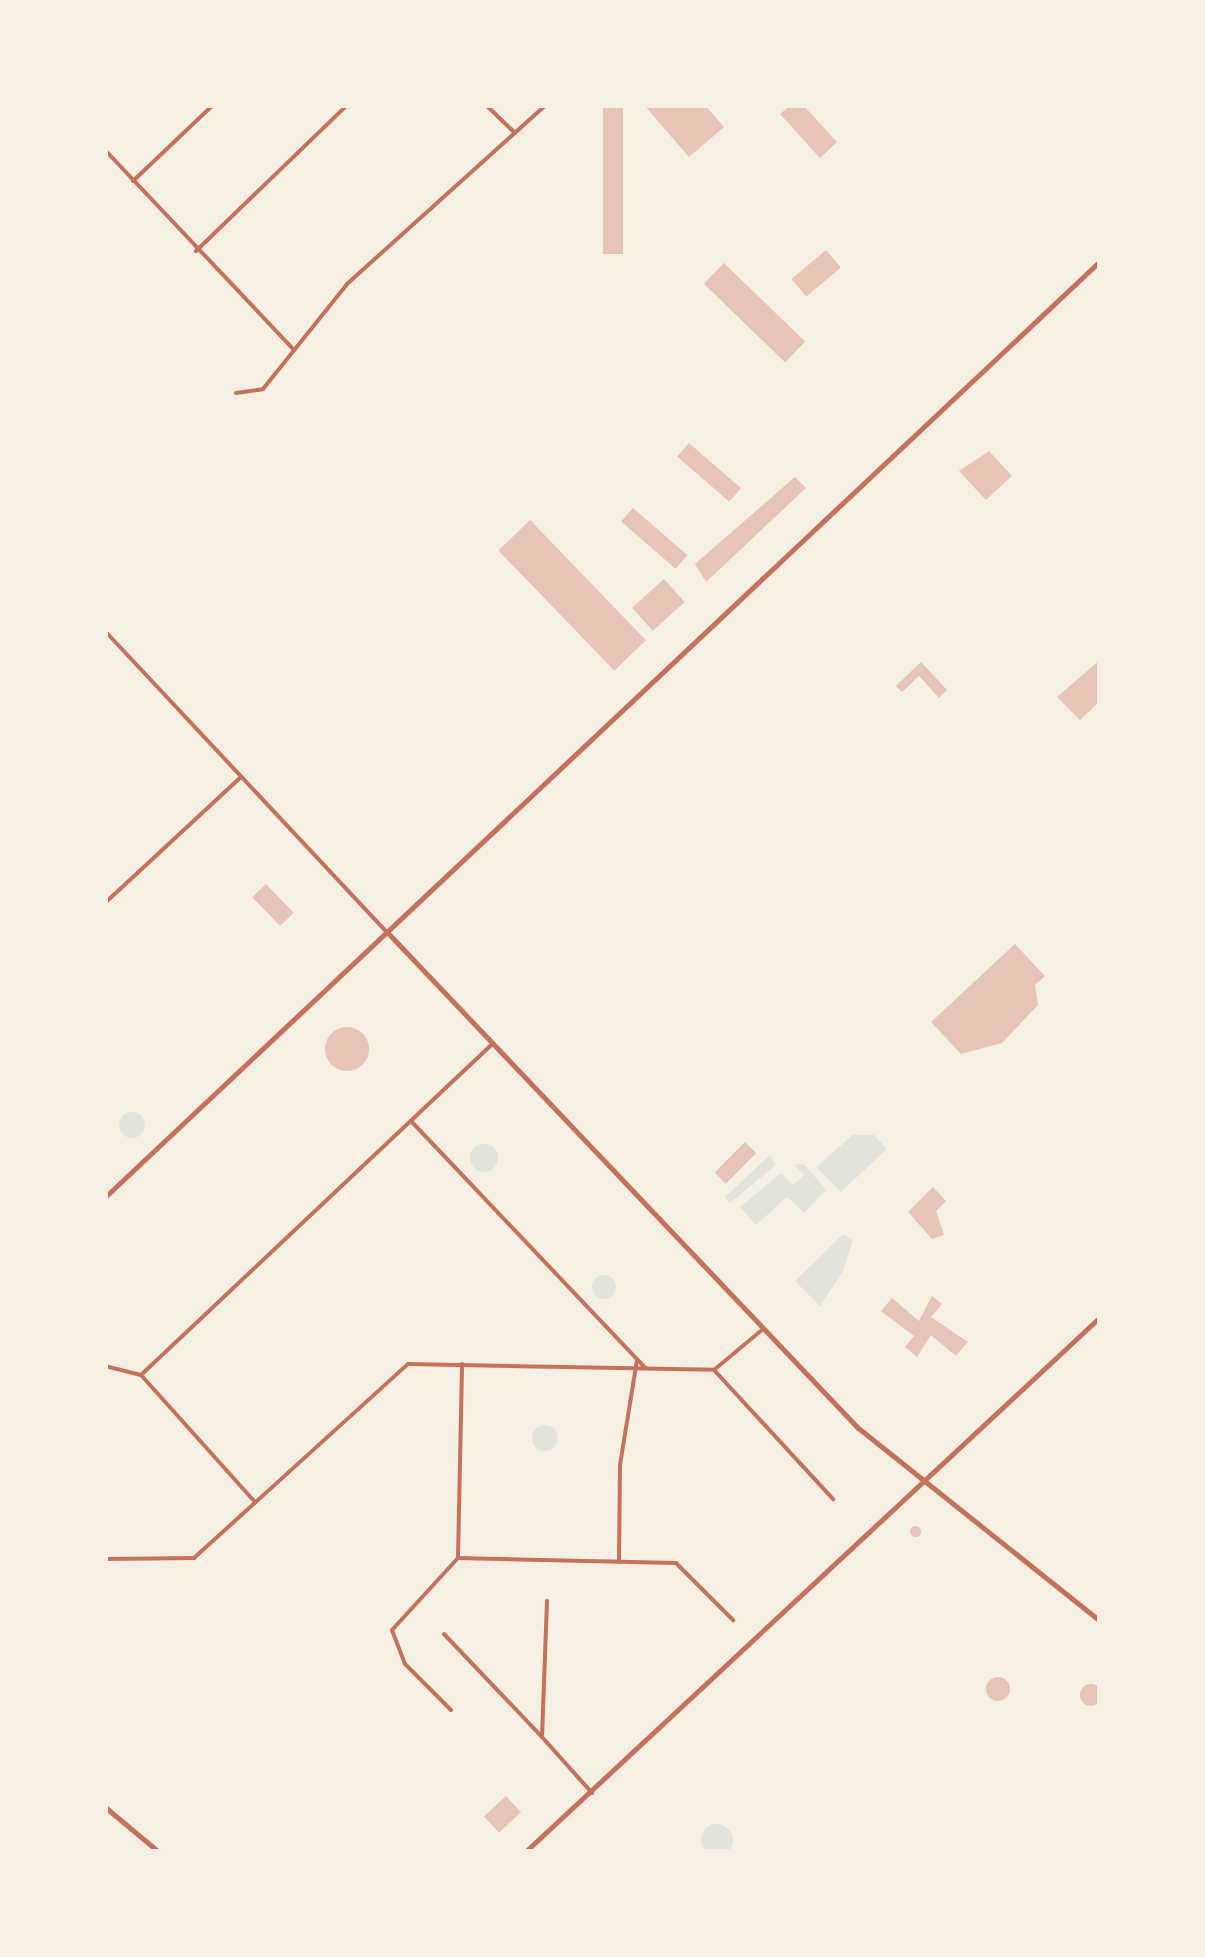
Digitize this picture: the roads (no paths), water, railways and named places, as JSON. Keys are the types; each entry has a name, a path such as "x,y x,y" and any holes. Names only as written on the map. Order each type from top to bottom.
{"street":[{"path":"133,180 213,105"},
{"path":"196,252 347,105"},
{"path":"486,105 515,133"},
{"path":"236,393 263,389 346,284 546,105"},
{"path":"105,150 196,252 294,351"},
{"path":"105,1197 1100,261"},
{"path":"105,631 871,1441 928,1481 1100,1622"},
{"path":"105,903 241,776"},
{"path":"142,1375 493,1043"},
{"path":"411,1121 646,1368"},
{"path":"525,1852 592,1794 1100,1317"},
{"path":"105,1559 187,1562 256,1503 399,1367 462,1364 714,1370 763,1329"},
{"path":"620,1562 631,1368 638,1360"},
{"path":"450,1710 406,1664 392,1630 458,1558 462,1364"},
{"path":"105,1366 142,1375 256,1503"},
{"path":"714,1370 833,1498"},
{"path":"458,1558 681,1565 734,1620"},
{"path":"542,1737 546,1602"},
{"path":"444,1634 592,1794"},
{"path":"105,1808 159,1852"}]}
